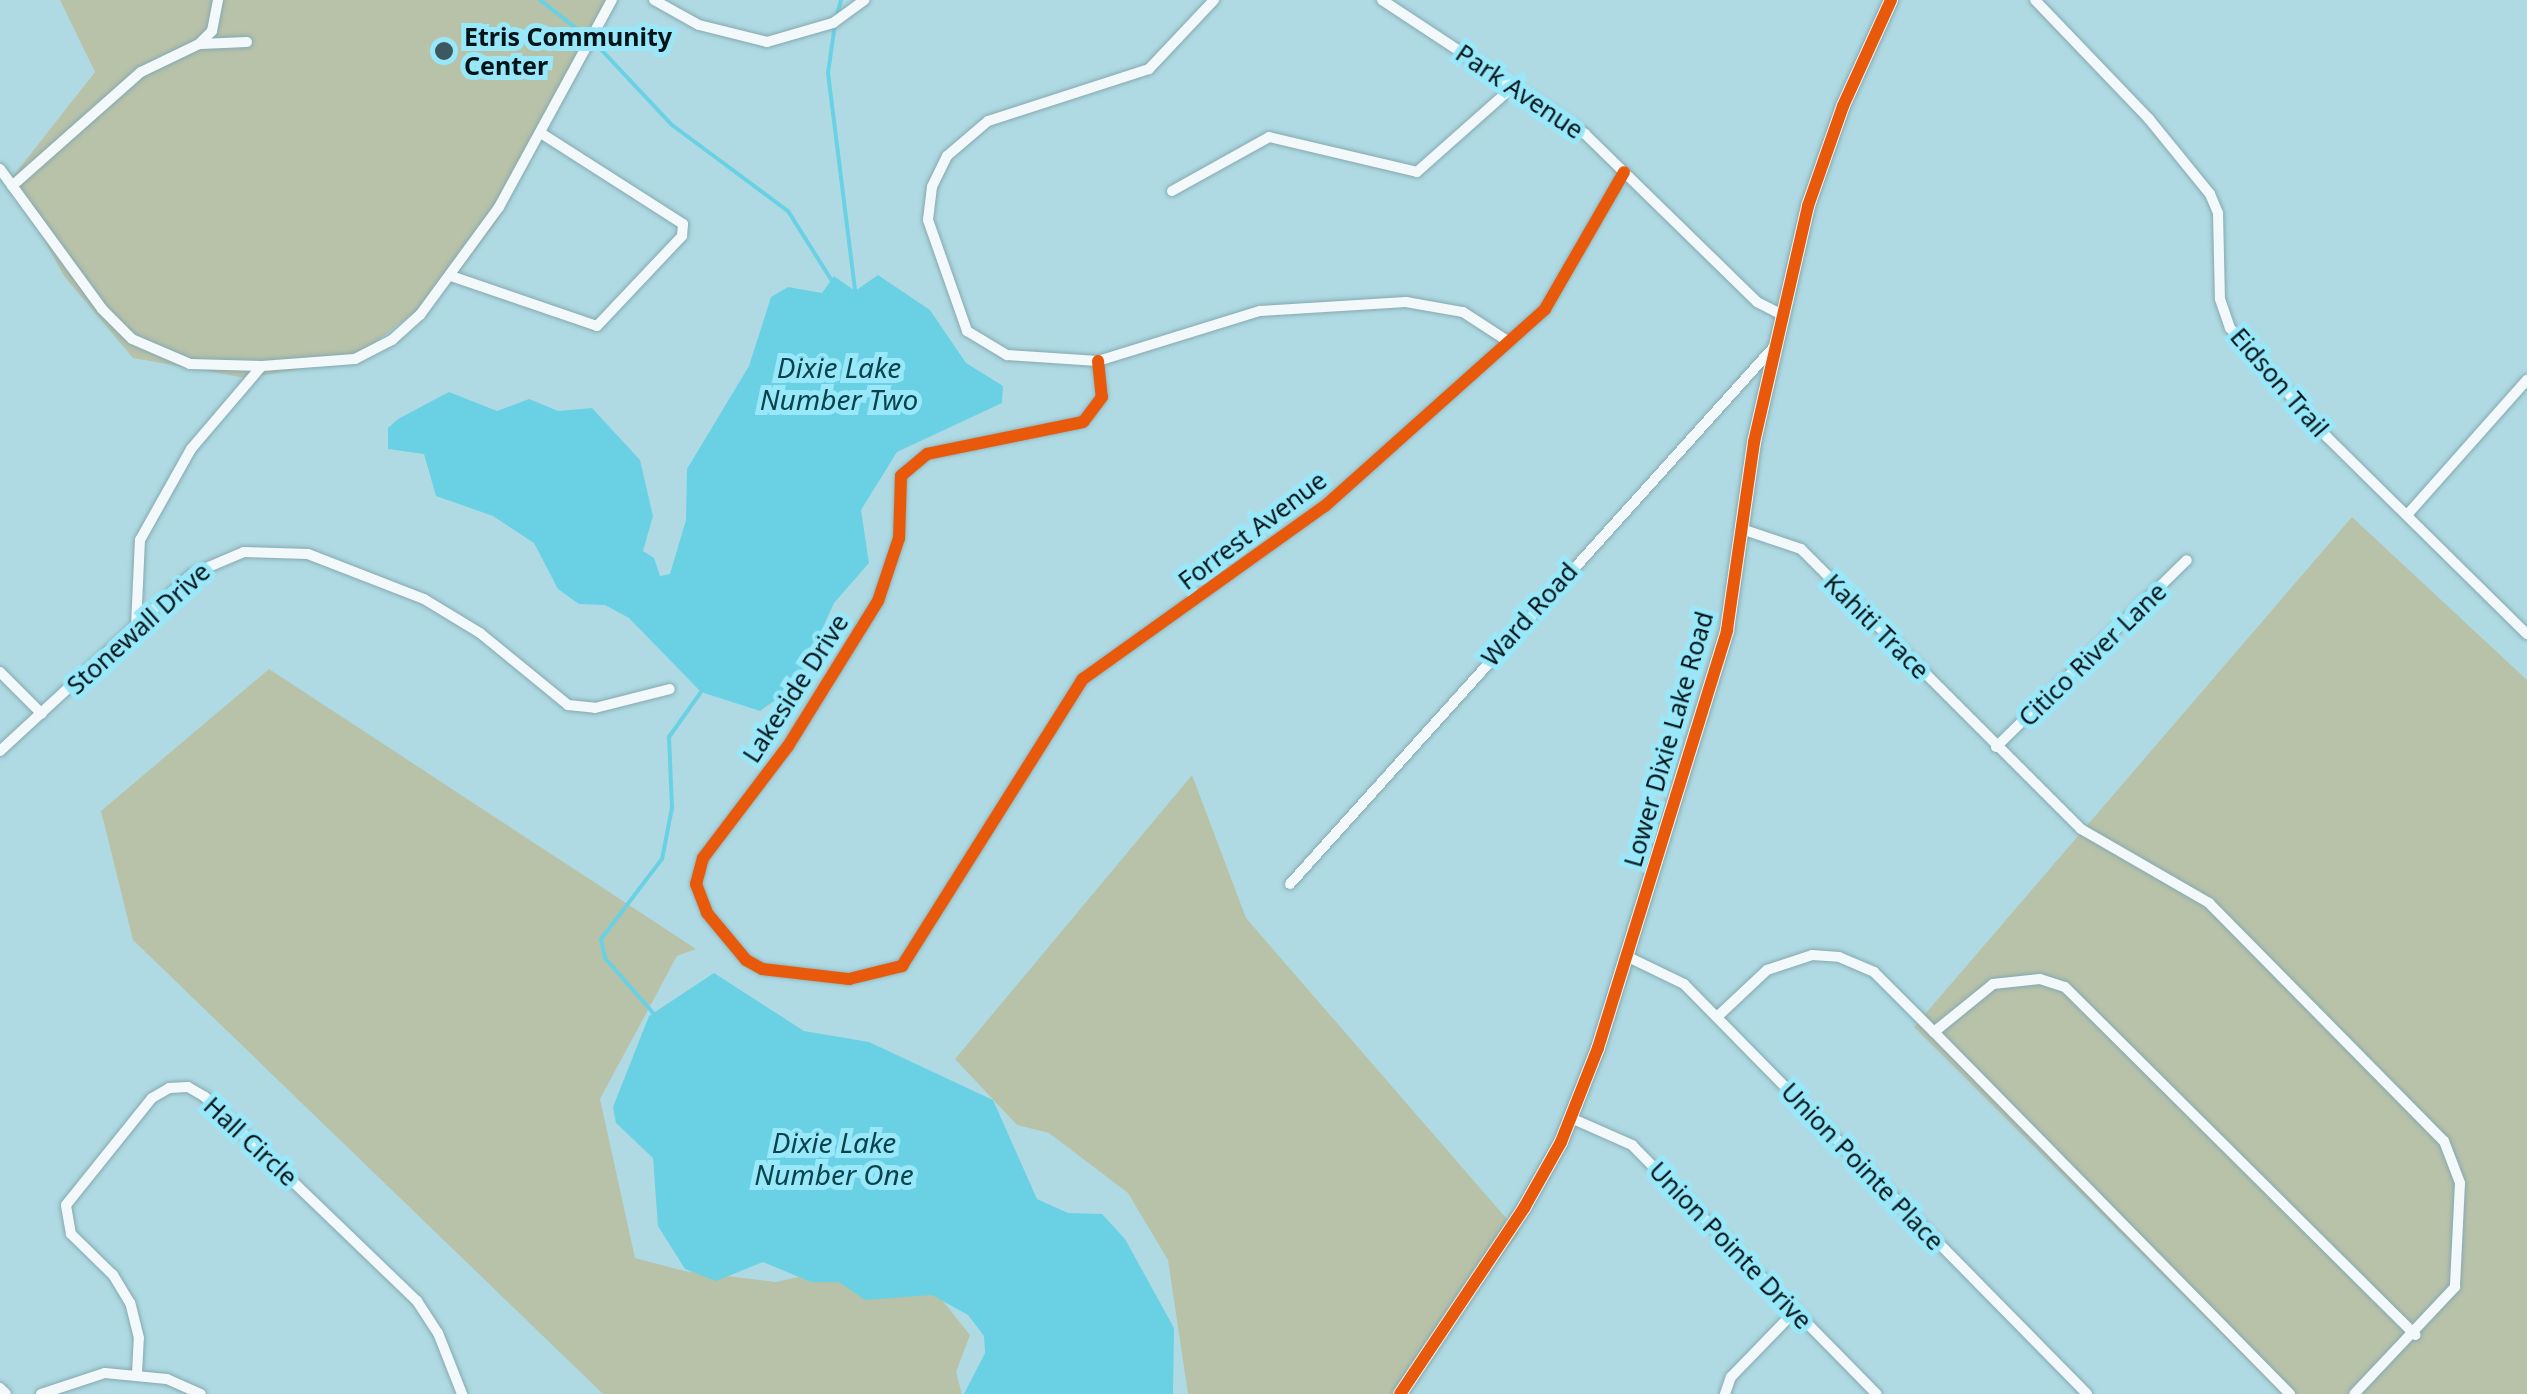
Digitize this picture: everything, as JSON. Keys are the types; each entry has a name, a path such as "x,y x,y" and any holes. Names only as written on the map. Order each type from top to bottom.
{"street":[{"path":"12,186 142,72 199,44 212,30 218,0"},
{"path":"0,169 102,309 132,338 190,364 340,362 371,353 420,314 451,276 542,134 612,0"},
{"path":"654,0 699,26 767,42 833,23 865,0"},
{"path":"1214,0 1149,69 972,131 947,156 932,187 930,236 967,331 1006,355 1098,361 1260,310 1406,302 1463,312 1509,342"},
{"name":"Park Avenue","path":"1382,0 1585,134 1757,302 1781,314"},
{"name":"Lower Dixie Lake Road","path":"1400,1394 1524,1208 1571,1118 1720,658 1773,348 1823,159 1891,0"},
{"name":"Eidson Trail","path":"2035,0 2149,119 2210,194 2220,232 2220,299 2230,328 2407,516 2527,634"},
{"path":"199,44 248,42"},
{"path":"1172,192 1268,137 1417,172 1514,86"},
{"path":"451,276 597,326 682,236 684,224 542,134"},
{"name":"Forrest Avenue","path":"925,936 1024,764 1084,679 1326,506 1509,342 1562,290 1624,172"},
{"name":"Ward Road","path":"1290,884 1773,348"},
{"name":"Lakeside Drive","path":"925,936 902,966 886,974 849,979 762,970 733,946 707,913 696,884 703,858 788,746 878,601 895,559 898,485 906,466 926,454 1082,422 1102,396 1098,361"},
{"path":"136,627 134,571 150,514 191,449 262,366"},
{"path":"2407,516 2527,380"},
{"name":"Kahiti Trace","path":"1742,529 1801,549 2082,830 2208,903 2444,1141 2460,1183 2461,1261 2448,1300 2354,1394"},
{"name":"Stonewall Drive","path":"0,751 215,559 244,552 308,554 449,612 568,705 595,708 670,689"},
{"name":"Citico River Lane","path":"1996,747 2188,560"},
{"path":"0,672 42,714"},
{"path":"1717,1017 1767,970 1812,955 1839,957 1874,972 2290,1394"},
{"name":"Union Pointe Place","path":"1626,956 1658,966 1717,1017 2087,1394"},
{"path":"1934,1032 1994,984 2040,979 2065,986 2415,1335"},
{"name":"Hall Circle","path":"137,1374 139,1338 130,1303 71,1234 66,1205 152,1098 188,1087 206,1096 416,1301 438,1334 462,1394"},
{"name":"Union Pointe Drive","path":"1571,1118 1632,1145 1877,1394"},
{"path":"1725,1394 1732,1378 1795,1310"},
{"path":"41,1394 75,1379 137,1374 201,1394"},
{"path":"0,1388 6,1394"}],"green space":[{"path":"60,0 615,0 541,127 498,220 448,286 351,361 246,378 133,358 64,276 11,179 95,72"},
{"path":"2352,517 2527,680 2527,1394 2282,1394 1914,1027"},
{"path":"269,669 696,949 677,956 600,1099 635,1258 684,1271 776,1282 812,1274 909,1280 942,1300 970,1335 956,1372 962,1394 603,1394 133,940 101,811"},
{"path":"1192,775 1246,918 1519,1233 1399,1394 1188,1394 1168,1260 1128,1193 1049,1133 1017,1125 955,1059"}],"water":[{"name":"Dixie Lake Number Two","path":"878,275 930,310 966,363 1003,386 1002,403 897,452 861,510 869,563 834,603 797,685 760,711 701,692 629,618 605,605 579,604 558,589 534,543 493,516 436,496 424,454 388,449 388,428 449,392 497,411 529,399 558,411 592,408 640,460 653,516 643,551 654,558 660,576 670,574 686,520 687,469 749,366 771,297 788,287 822,293 834,276 855,291"},
{"name":"Dixie Lake Number One","path":"714,973 804,1031 869,1042 993,1100 1037,1199 1068,1213 1102,1214 1125,1239 1174,1328 1173,1394 964,1394 985,1353 984,1336 968,1315 932,1295 865,1300 839,1282 811,1282 763,1262 716,1281 685,1269 658,1226 653,1158 616,1123 613,1107 649,1016"}],"waterway":[{"path":"540,0 594,42 672,125 788,211 832,281"},
{"path":"837,15 841,0"},
{"path":"835,24 828,73 855,291"},
{"path":"654,1014 605,958 601,939 662,859 672,808 669,737 701,692"}],"cycle path":[{"path":"1400,1394 1524,1208 1561,1142 1598,1048 1727,630 1754,442 1808,206 1843,106 1891,0"},
{"path":"1098,361 1102,397 1083,422 927,454 901,476 899,538 878,601 788,746 703,858 696,884 707,913 746,960 762,969 849,979 902,966 1083,679 1325,506 1545,309 1624,172"}],"place":[{"name":"Etris Community Center","path":"444,51"}]}
